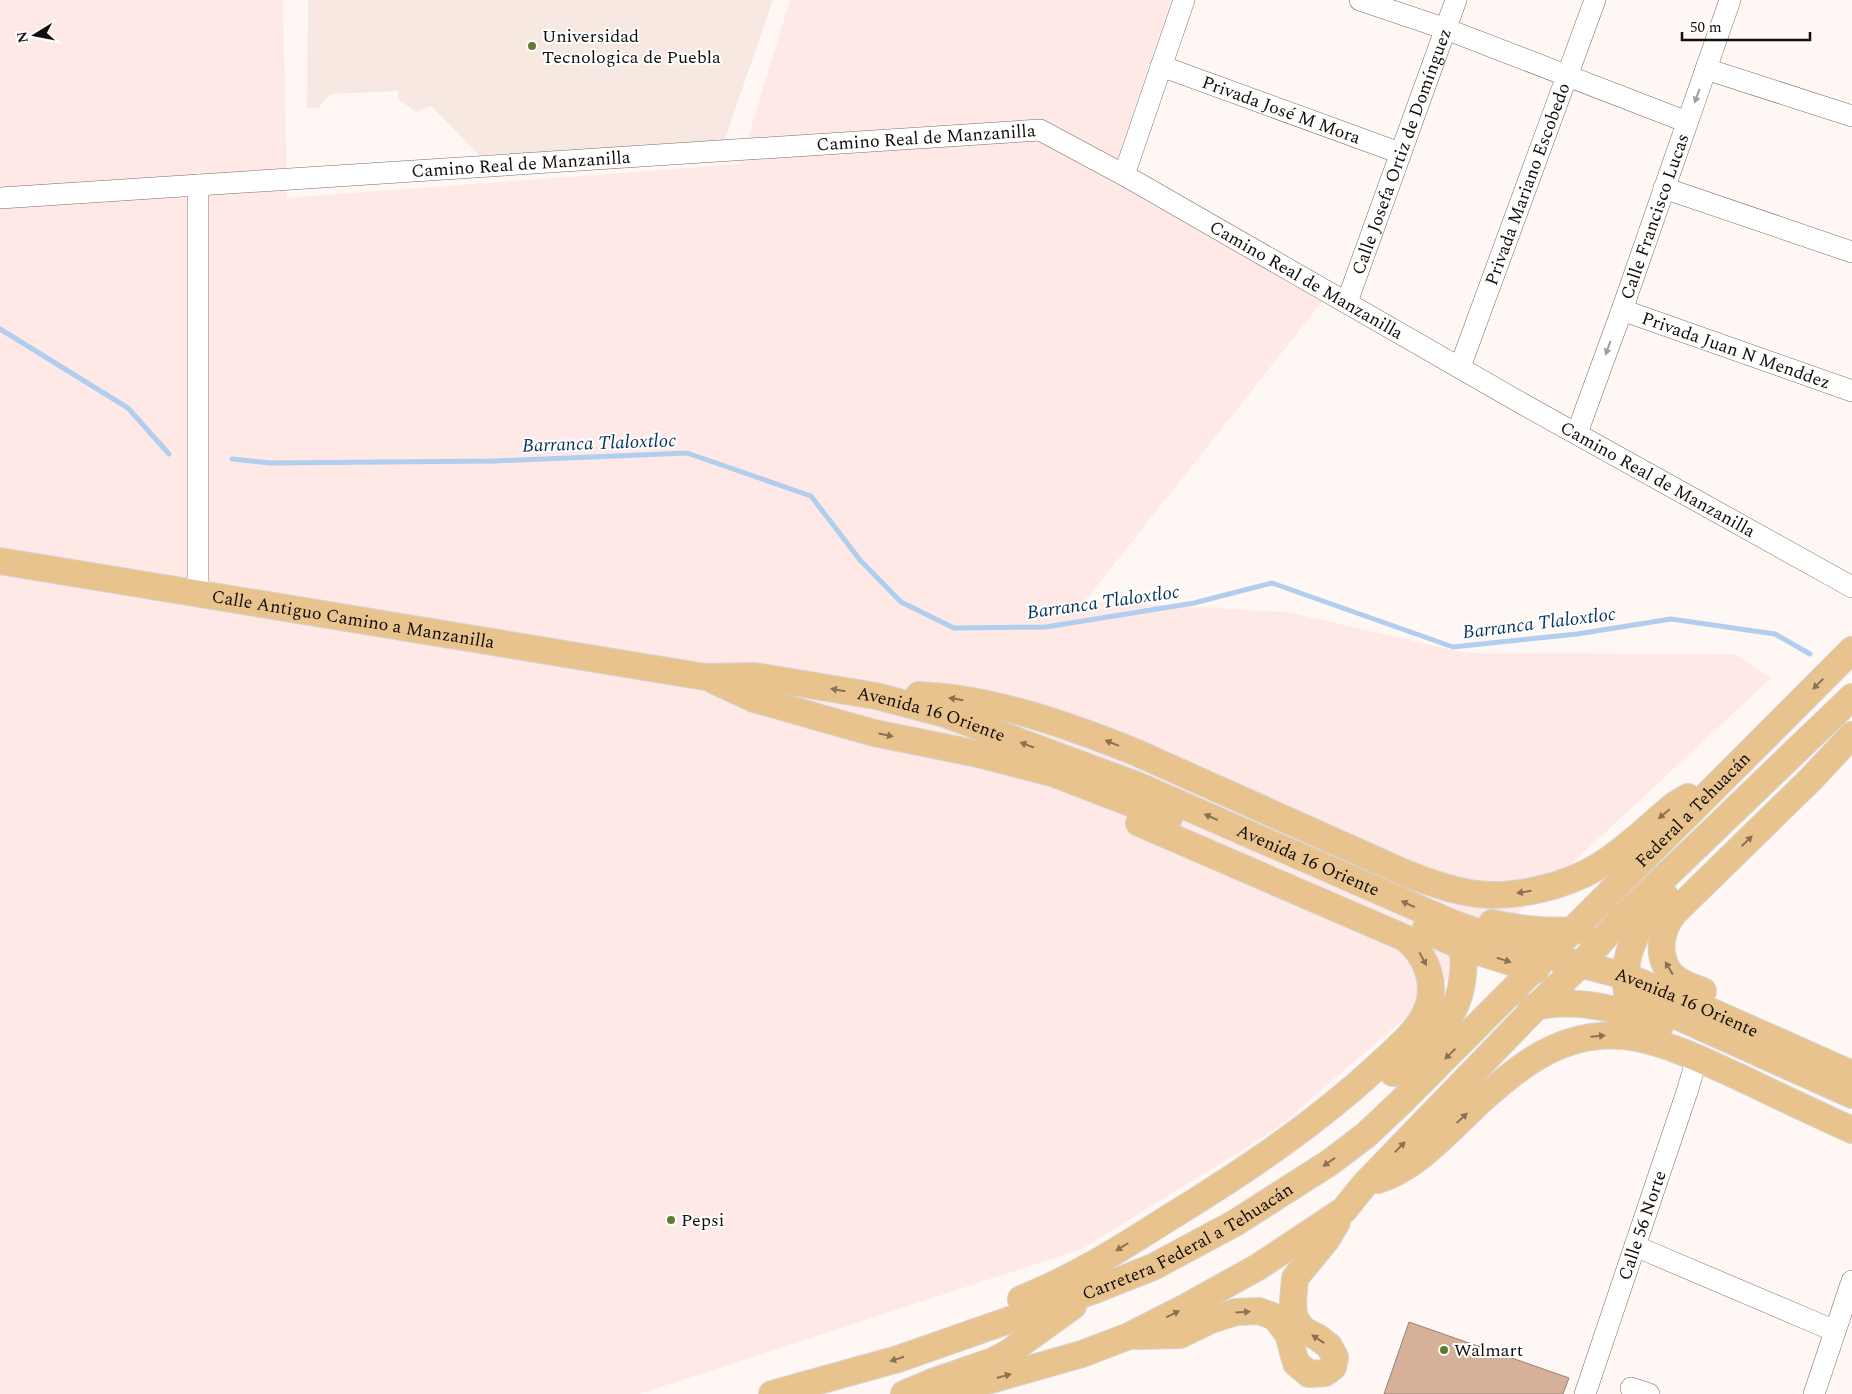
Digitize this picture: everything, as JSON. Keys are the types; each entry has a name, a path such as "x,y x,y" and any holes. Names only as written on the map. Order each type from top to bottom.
{"main road":[{"name":"Calle Antiguo Camino a Manzanilla","path":"0,560 705,677 755,687"},
{"name":"Federal a Tehuacán","path":"1541,963 1852,650"},
{"name":"Avenida 16 Oriente","path":"755,687 876,696 945,714 1139,786 1541,963"},
{"name":"Avenida 16 Oriente","path":"755,687 874,733 978,754 1045,772 1149,809 1463,947 1573,971 1629,995 1848,1106"},
{"path":"876,696 933,695 1034,716 1135,752 1404,872 1430,882 1471,893 1514,894 1571,880 1587,873 1611,858 1676,804 1698,791 1721,782"},
{"name":"Federal a Tehuacán","path":"1573,971 1619,922 1852,697"},
{"path":"1671,1049 1653,1035 1629,995 1626,963 1632,944 1641,926 1660,901 1831,734 1852,711"},
{"path":"1852,736 1670,918 1663,930 1661,946 1666,965 1677,980 1852,1058"},
{"path":"1045,772 1065,768 1094,770 1114,766 1129,766 1169,777 1461,909 1475,918 1524,929 1573,930 1602,928 1619,922"},
{"path":"929,1348 940,1337 954,1328 1048,1288 1096,1264 1248,1168 1306,1126 1362,1080 1417,1026 1426,1013 1428,1005 1430,983 1426,963 1414,945 1405,938 1083,799 1045,772"},
{"path":"904,1394 993,1361 1008,1353 1162,1240 1265,1174 1313,1140 1439,1033 1453,1014 1462,988 1463,947 1457,930 1452,923"},
{"name":"Carretera Federal a Tehuacán","path":"772,1394 898,1359 1095,1290 1153,1267 1235,1223 1329,1163 1366,1135 1541,963"},
{"path":"1129,1336 1180,1335 1211,1320 1236,1312 1259,1311 1275,1317 1288,1334 1296,1363 1309,1374 1325,1373 1333,1367 1335,1357 1329,1346 1303,1330 1294,1317 1294,1278 1327,1238 1344,1210 1365,1184 1573,971"},
{"path":"1474,1030 1503,1017 1536,1007 1559,1004 1606,1008 1629,995"},
{"path":"1365,1184 1385,1178 1420,1157 1515,1071 1529,1061 1558,1046 1588,1037 1620,1036 1638,1038 1848,1106"},
{"path":"941,1394 1082,1354 1129,1336 1258,1267 1344,1210"}],"street":[{"path":"1124,174 1184,0"},
{"path":"1360,0 1446,29 1687,122"},
{"name":"Calle Josefa Ortiz de Domínguez","path":"1347,302 1456,0"},
{"name":"Privada Mariano Escobedo","path":"1460,367 1595,0"},
{"name":"Calle Francisco Lucas","path":"1577,433 1730,0"},
{"name":"Privada José M Mora","path":"1161,66 1400,153"},
{"path":"1706,69 1852,116"},
{"name":"Camino Real de Manzanilla","path":"0,198 1040,130 1124,174 1460,367 1852,587"},
{"path":"198,185 198,594"},
{"path":"1664,188 1852,252"},
{"name":"Privada Juan N Menddez","path":"1622,310 1852,391"},
{"name":"Calle 56 Norte","path":"1585,1394 1697,1058"},
{"path":"1635,1246 1835,1331"},
{"path":"1814,1394 1852,1281"}],"shaded area":[{"path":"0,0 283,0 287,198 740,164 790,0 1171,0 1112,175 1322,302 1085,601 1287,612 1466,653 1735,654 1771,678 1410,1014 1276,1129 1082,1249 639,1394 0,1394"},
{"name":"Universidad Tecnologica de Puebla","path":"308,0 773,0 722,147 479,155 431,106 416,112 398,99 398,91 331,94 318,108 307,108"}],"building":[{"name":"Walmart","path":"1409,1322 1569,1378 1563,1394 1384,1394"}],"waterway":[{"name":"Barranca Tlaloxtloc","path":"0,329 128,408 169,454"},
{"name":"Barranca Tlaloxtloc","path":"232,459 270,463 494,461 687,453 811,496 860,560 901,602 954,628 1046,627 1194,603 1272,583 1453,647 1577,634 1671,619 1775,634 1810,654"}],"place":[{"name":"Universidad Tecnologica de Puebla","path":"532,46"},
{"name":"Pepsi","path":"671,1220"},
{"name":"Walmart","path":"1444,1350"}]}
